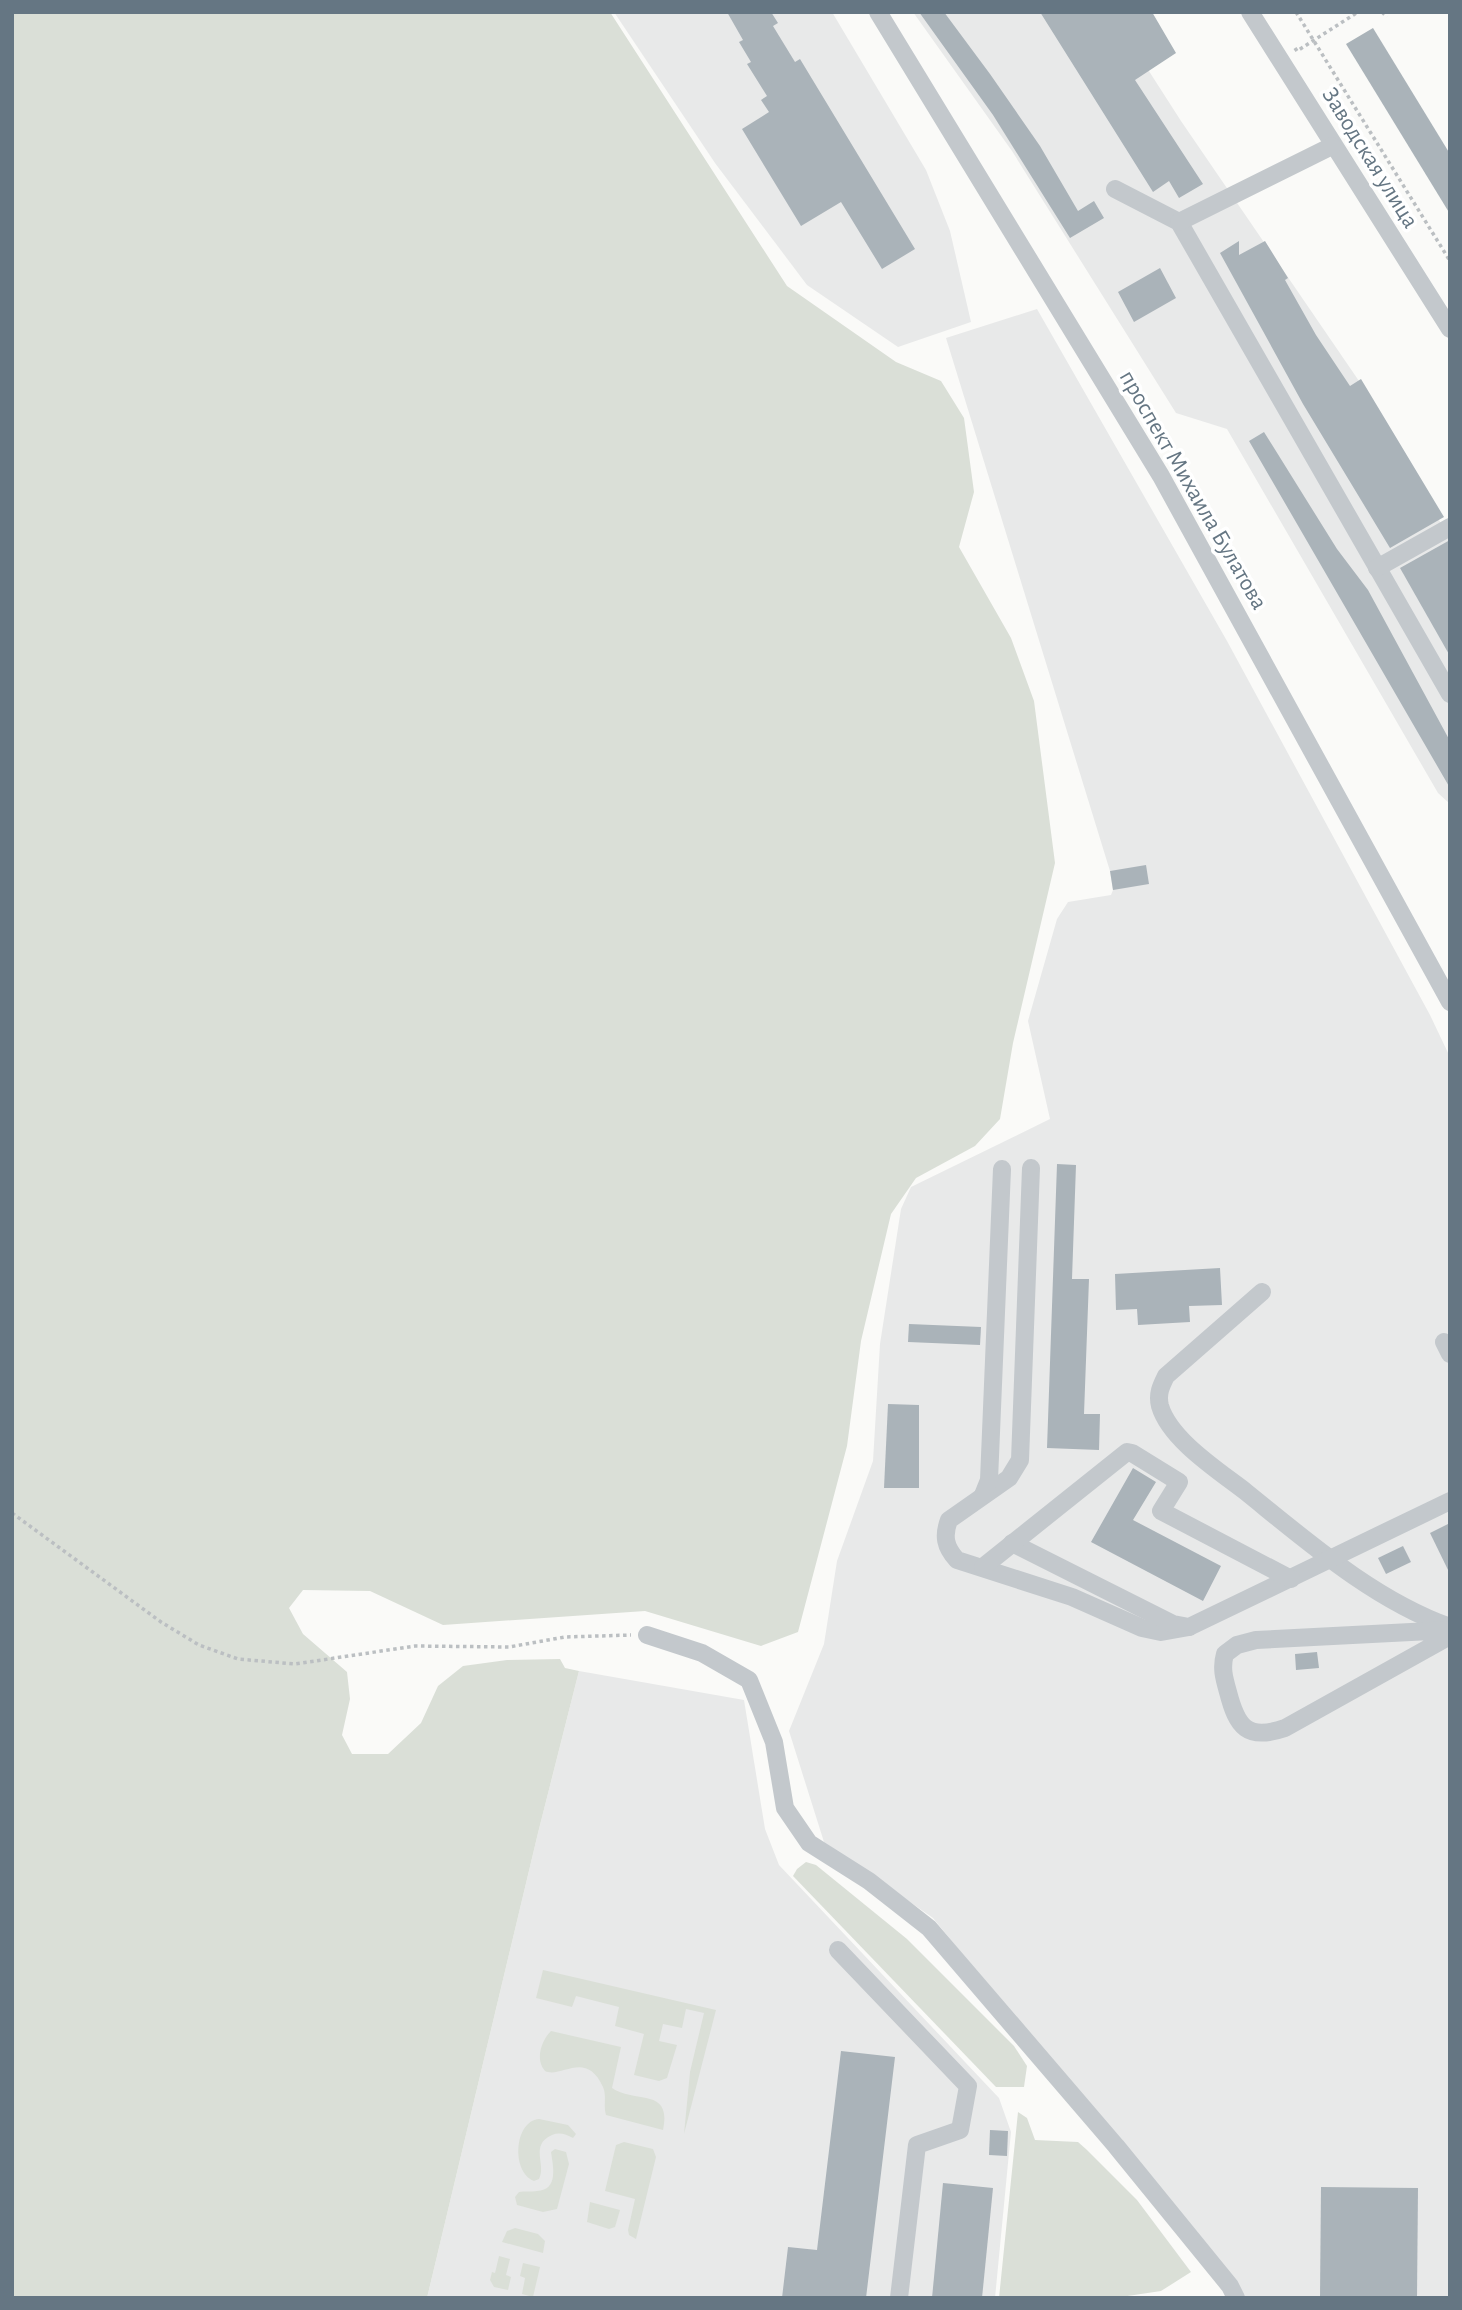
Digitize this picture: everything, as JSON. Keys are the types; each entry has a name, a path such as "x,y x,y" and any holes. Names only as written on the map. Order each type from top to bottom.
{"street":[{"name":"проспект Михаила Булатова","path":"877,12 1161,475 1450,1002"},
{"name":"Заводская улица","path":"1250,12 1332,146 1450,329"},
{"path":"1178,222 1332,146"},
{"path":"1115,189 1178,222 1450,694"},
{"path":"1377,568 1450,527"},
{"path":"1031,1168 1020,1460 1009,1478 949,1520 945,1542 957,1560 1072,1597 1142,1628 1161,1632 1189,1627 1450,1501"},
{"path":"983,1495 989,1480 1002,1169"},
{"path":"1262,1292 1166,1376 1158,1391 1161,1408 1191,1448 1332,1559 1374,1588 1450,1629"},
{"path":"983,1567 1123,1454 1132,1453 1179,1482 1161,1511 1291,1579"},
{"path":"1012,1543 1173,1624 1189,1627"},
{"path":"1450,1629 1256,1640 1237,1645 1224,1654 1221,1667 1233,1714 1240,1724 1252,1732 1271,1733 1285,1728 1450,1636"},
{"path":"647,1635 702,1653 749,1680 774,1742 785,1808 809,1843 869,1881 929,1928 1116,2146 1237,2298"},
{"path":"838,1950 968,2086 960,2130 917,2145 899,2298"}],"path":[{"path":"1296,12 1450,261"},
{"path":"1290,40 1297,51 1358,12"},
{"path":"1382,12 1387,17"},
{"path":"12,1513 161,1622 199,1645 238,1659 295,1664 415,1646 509,1647 565,1637 647,1635"}],"shaded area":[{"path":"12,12 610,12 787,286 896,362 941,381 964,418 974,492 959,547 1011,638 1034,701 1055,863 1013,1043 1000,1119 975,1146 916,1178 891,1214 861,1341 847,1446 798,1632 761,1646 645,1611 443,1625 370,1591 303,1590 289,1608 303,1634 347,1672 350,1699 342,1735 352,1754 388,1754 421,1723 438,1686 463,1666 507,1660 560,1659 565,1668 579,1671 427,2298 12,2298"},
{"path":"614,12 832,12 926,170 950,231 971,322 898,347 807,285 715,163"},
{"path":"913,12 1111,12 1181,121 1359,381 1450,539 1450,804 1438,793 1227,429 1176,413 1012,151"},
{"path":"1037,309 1227,641 1430,1015 1450,1057 1450,2298 1243,2298 933,1918 824,1842 789,1731 824,1644 837,1561 873,1461 880,1344 901,1209 911,1187 1050,1119 1028,1021 1057,919 1068,902 1111,895 1113,890 1110,871 946,338"},
{"path":"579,1671 744,1700 765,1829 779,1865 999,2098 1011,2132 995,2298 427,2298"},
{"path":"806,1862 816,1865 907,1939 1014,2046 1027,2066 1024,2087 996,2087 793,1876"},
{"path":"543,1970 716,2010 684,2134 690,2072 704,2013 686,2009 682,2028 663,2024 659,2041 677,2045 667,2078 659,2081 634,2075 644,2034 615,2026 619,2007 576,1996 572,2007 536,1998"},
{"path":"551,2031 621,2047 612,2088 621,2093 657,2102 664,2117 663,2130 606,2115 603,2087 589,2070 581,2067 558,2072 545,2071 540,2062 540,2051"},
{"path":"1018,2112 1027,2118 1035,2140 1078,2142 1087,2150 1137,2200 1191,2272 1161,2291 1114,2298 999,2298"},
{"path":"539,2119 568,2125 576,2134 573,2138 557,2134 545,2139 540,2150 541,2174 539,2179 534,2181 522,2168 518,2147 524,2128"},
{"path":"624,2142 653,2149 656,2157 636,2239 629,2235 628,2230 635,2199 605,2191 616,2145"},
{"path":"555,2149 566,2152 569,2164 557,2209 543,2212 517,2205 515,2197 519,2192 544,2190 552,2182 551,2152"},
{"path":"590,2202 620,2210 615,2227 609,2229 587,2222"},
{"path":"515,2228 538,2234 545,2241 543,2253 502,2242 507,2231"},
{"path":"499,2256 510,2259 506,2275 511,2277 508,2290 494,2287 490,2280 492,2272 495,2273"},
{"path":"523,2263 540,2267 533,2297 522,2294 525,2278 520,2276"}],"building":[{"path":"727,12 771,12 778,23 773,26 795,62 800,59 915,249 882,269 841,202 801,226 742,129 769,112 761,100 767,96 747,64 751,62 739,42 743,40"},
{"path":"919,12 944,12 1040,146 1078,211 1094,201 1104,218 1070,238 993,115"},
{"path":"1040,12 1152,12 1176,53 1135,80 1203,184 1179,198 1169,181 1153,192"},
{"path":"1373,28 1450,154 1450,214 1346,44"},
{"path":"1239,241 1239,255 1265,241 1288,278 1285,280 1316,335 1350,386 1361,379 1444,517 1390,548 1303,404 1220,253"},
{"path":"1160,268 1176,298 1134,322 1118,292"},
{"path":"1264,432 1337,549 1368,590 1450,741 1450,788 1249,441"},
{"path":"1450,540 1450,656 1400,568"},
{"path":"1146,865 1149,884 1113,890 1110,871"},
{"path":"1057,1164 1076,1165 1072,1279 1089,1279 1084,1414 1100,1414 1099,1450 1047,1448"},
{"path":"1220,1268 1222,1305 1189,1306 1190,1322 1138,1325 1137,1309 1116,1310 1115,1274"},
{"path":"909,1324 981,1327 980,1345 908,1342"},
{"path":"888,1404 919,1405 919,1488 884,1488"},
{"path":"1133,1468 1156,1482 1133,1520 1221,1566 1203,1601 1091,1542"},
{"path":"1450,1523 1450,1574 1430,1533"},
{"path":"1403,1546 1411,1562 1386,1574 1378,1558"},
{"path":"1317,1652 1319,1668 1296,1670 1295,1654"},
{"path":"841,2051 895,2057 866,2298 782,2298 788,2247 817,2250"},
{"path":"990,2130 1008,2131 1007,2156 989,2155"},
{"path":"943,2183 993,2188 982,2298 932,2298"},
{"path":"1321,2187 1418,2188 1417,2298 1320,2298"}]}
